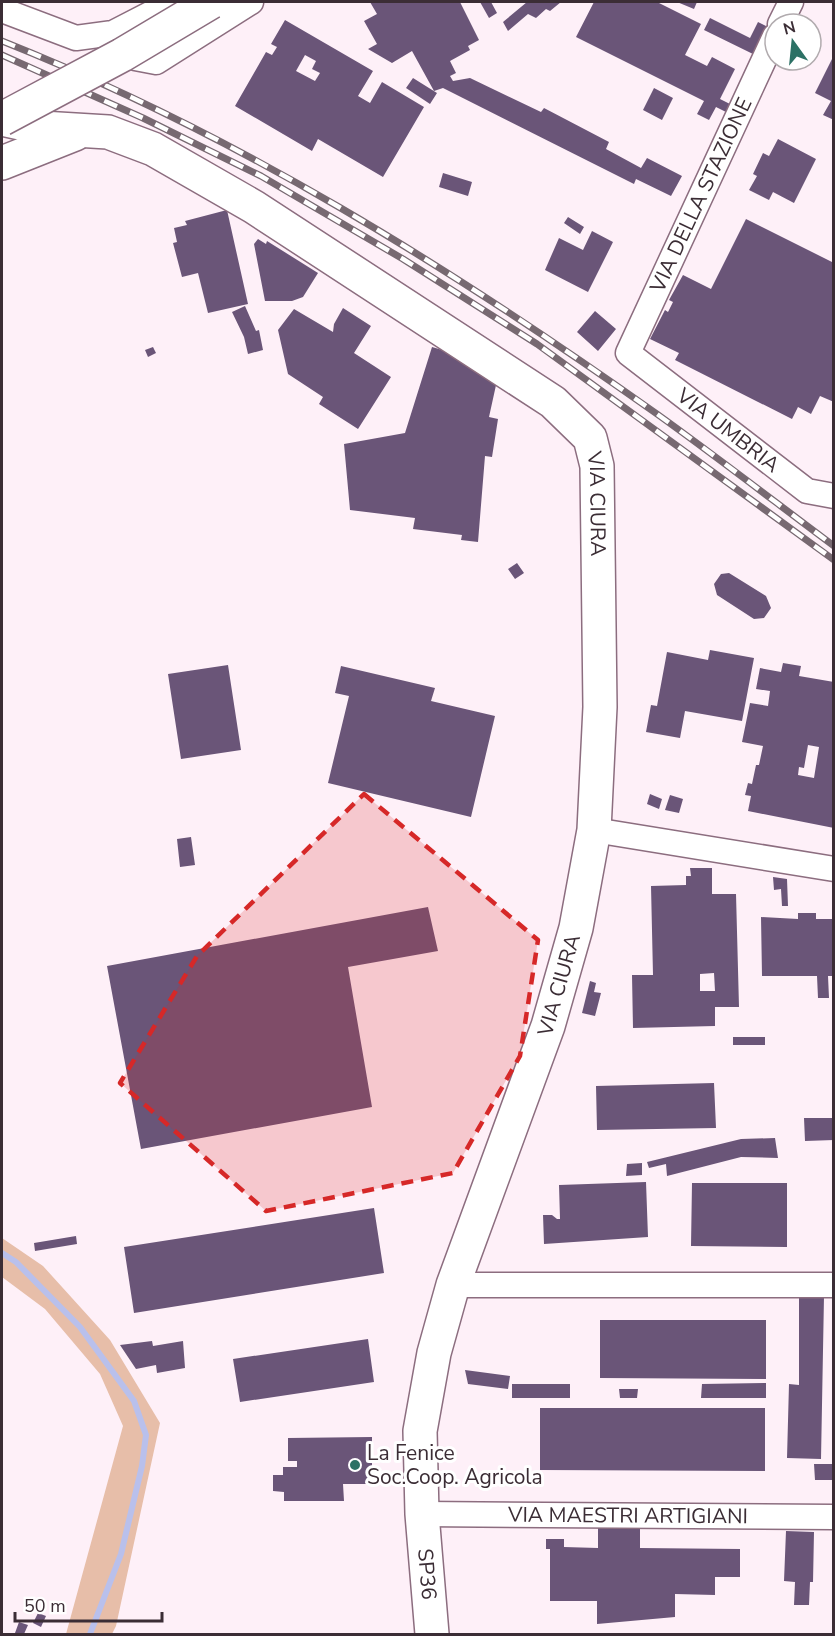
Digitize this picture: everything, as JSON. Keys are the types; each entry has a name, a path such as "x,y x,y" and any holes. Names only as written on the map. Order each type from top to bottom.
{"main road":[{"path":"2,120 122,55 211,2"},
{"path":"2,120 42,128 83,131"},
{"path":"2,120 5,136 2,157"},
{"path":"2,163 83,131"},
{"name":"VIA CIURA","path":"83,131 108,132 153,149 254,207 553,402 590,438 597,466 600,707 594,830 576,928 548,1026 453,1285 434,1353 420,1431 422,1514"},
{"name":"SP36","path":"422,1514 432,1635"}],"street":[{"path":"2,10 76,38 113,33 173,2"},
{"path":"113,33 135,58 156,62 251,2"},
{"name":"VIA DELLA STAZIONE","path":"628,353 763,62"},
{"name":"VIA UMBRIA","path":"628,353 807,491 834,496"},
{"path":"594,830 834,869"},
{"path":"453,1285 834,1285"},
{"name":"VIA MAESTRI ARTIGIANI","path":"422,1514 834,1517"}],"highlighted area":[{"path":"364,794 538,940 520,1056 453,1173 266,1211 120,1083 197,956"}],"shaded area":[{"path":"2,1238 43,1266 110,1340 160,1423 116,1626 112,1634 66,1634 123,1426 100,1374 45,1309 2,1277"}],"building":[{"path":"370,2 460,2 479,40 468,46 470,50 450,61 456,73 450,76 453,81 470,78 541,112 544,108 609,142 606,149 641,168 647,158 682,176 671,196 636,179 634,184 443,88 434,91 412,51 392,63 368,49 377,44 364,21 377,14"},
{"path":"480,2 491,2 497,13 489,18"},
{"path":"527,2 561,2 550,11 546,9 536,18 528,14 508,31 503,22"},
{"path":"594,2 657,2 701,24 685,55 707,66 712,57 735,69 720,99 730,104 726,112 716,107 709,120 697,114 704,101 576,37"},
{"path":"677,2 697,2 694,9"},
{"path":"710,18 750,38 758,22 763,24 763,38 755,55 704,30"},
{"path":"285,20 373,71 358,96 370,103 382,82 424,107 383,177 318,139 312,151 235,106 266,52 272,55 277,47 271,44","holes":["305,55 316,61 312,69 320,73 315,81 296,71"]},
{"path":"834,55 834,120 823,115 831,101 815,93"},
{"path":"413,78 437,93 430,104 406,88"},
{"path":"654,88 673,98 662,120 643,110"},
{"path":"778,139 816,159 794,203 773,192 769,200 749,190 757,176 753,174 763,153 769,156"},
{"path":"443,173 472,182 468,196 439,187"},
{"path":"227,210 248,304 208,313 198,273 182,277 173,243 177,242 174,228 187,225 185,221"},
{"path":"568,217 584,227 580,234 564,223"},
{"path":"746,219 834,263 834,402 820,396 811,414 798,407 792,419 675,360 679,353 650,339 665,310 668,312 673,302 669,300 683,275 711,289"},
{"path":"592,231 613,242 588,292 545,270 559,238 583,250"},
{"path":"258,239 266,244 267,241 318,273 303,297 292,301 265,301 254,244"},
{"path":"245,306 256,331 259,330 263,350 248,354 244,337 232,312"},
{"path":"343,308 371,326 354,353 391,377 358,429 319,404 323,397 288,374 278,330 294,309 333,332 334,324"},
{"path":"595,311 616,329 598,351 577,332"},
{"path":"153,347 156,353 148,357 145,350"},
{"path":"432,347 470,358 498,376 489,417 498,419 492,457 485,456 478,542 461,540 462,535 413,529 415,518 350,510 344,444 405,433"},
{"path":"517,563 524,573 515,579 508,569"},
{"path":"729,573 766,596 771,608 764,618 754,619 717,595 714,584 721,574"},
{"path":"710,650 754,658 742,721 685,711 680,738 646,732 651,705 657,706 667,652 708,660"},
{"path":"783,663 801,666 799,676 834,682 834,828 748,811 751,796 745,795 748,783 752,784 756,765 759,765 763,746 742,742 750,703 768,706 770,691 756,689 760,668 781,672","holes":["808,745 819,747 814,778 798,775 799,767 804,768"]},
{"path":"228,665 241,750 181,759 168,674"},
{"path":"341,666 435,688 431,701 495,716 471,817 328,783 349,696 335,693"},
{"path":"650,794 662,799 659,809 647,804"},
{"path":"670,795 683,799 679,813 665,810"},
{"path":"191,837 195,865 180,867 177,839"},
{"path":"690,868 712,868 712,894 736,894 739,1007 715,1007 715,1026 633,1028 632,975 653,975 651,886 686,885 686,876 691,876","holes":["714,973 715,991 700,991 700,974"]},
{"path":"773,877 787,879 788,906 782,906 781,889 774,890"},
{"path":"428,907 438,951 348,967 372,1107 141,1149 107,966"},
{"path":"798,913 816,913 816,919 834,919 834,976 828,976 829,998 818,998 817,976 762,976 761,917 798,919"},
{"path":"590,981 596,983 594,992 601,993 595,1016 582,1013"},
{"path":"733,1037 765,1037 765,1045 733,1045"},
{"path":"714,1083 716,1128 597,1130 596,1086"},
{"path":"804,1118 834,1118 834,1140 805,1141"},
{"path":"775,1138 778,1158 741,1157 667,1176 666,1164 649,1168 647,1162 741,1139"},
{"path":"642,1163 642,1175 626,1176 627,1164"},
{"path":"646,1182 648,1237 544,1244 543,1215 552,1215 560,1219 559,1185"},
{"path":"692,1183 787,1183 787,1247 691,1246"},
{"path":"374,1208 384,1273 134,1313 124,1247"},
{"path":"76,1236 77,1244 35,1251 34,1243"},
{"path":"799,1296 824,1296 821,1459 787,1458 789,1384 799,1385"},
{"path":"600,1320 766,1320 766,1379 600,1378"},
{"path":"368,1339 374,1382 240,1402 233,1359"},
{"path":"152,1341 153,1346 183,1341 185,1368 157,1373 156,1365 136,1369 120,1345"},
{"path":"465,1370 510,1376 508,1389 468,1384"},
{"path":"766,1383 766,1398 701,1398 702,1384"},
{"path":"512,1384 570,1384 570,1398 512,1398"},
{"path":"619,1389 638,1389 637,1398 620,1398"},
{"path":"540,1408 765,1408 765,1471 540,1470"},
{"path":"372,1437 372,1484 343,1484 344,1501 284,1501 284,1492 273,1491 273,1475 283,1475 283,1467 297,1467 297,1461 288,1461 288,1438"},
{"path":"814,1464 834,1464 834,1480 815,1480"},
{"path":"598,1523 640,1523 640,1548 740,1549 740,1577 715,1577 715,1595 675,1594 675,1617 597,1624 597,1601 550,1601 550,1549 546,1549 546,1539 564,1539 564,1547 598,1548"},
{"path":"786,1531 814,1532 813,1582 810,1582 809,1605 794,1605 795,1582 784,1581"},
{"path":"38,1613 46,1616 41,1627 33,1623"},
{"path":"19,1622 28,1625 24,1634 15,1633"}],"waterway":[{"path":"2,1253 16,1262 80,1327 134,1401 146,1435 142,1466 121,1554 90,1634"}],"railway":[{"path":"2,41 89,78 258,161 421,256 501,307 657,414 834,546"},
{"path":"2,55 143,118 261,176 403,259 537,344 834,560"}],"place":[{"name":"La Fenice Soc.Coop. Agricola","path":"355,1465"}]}
